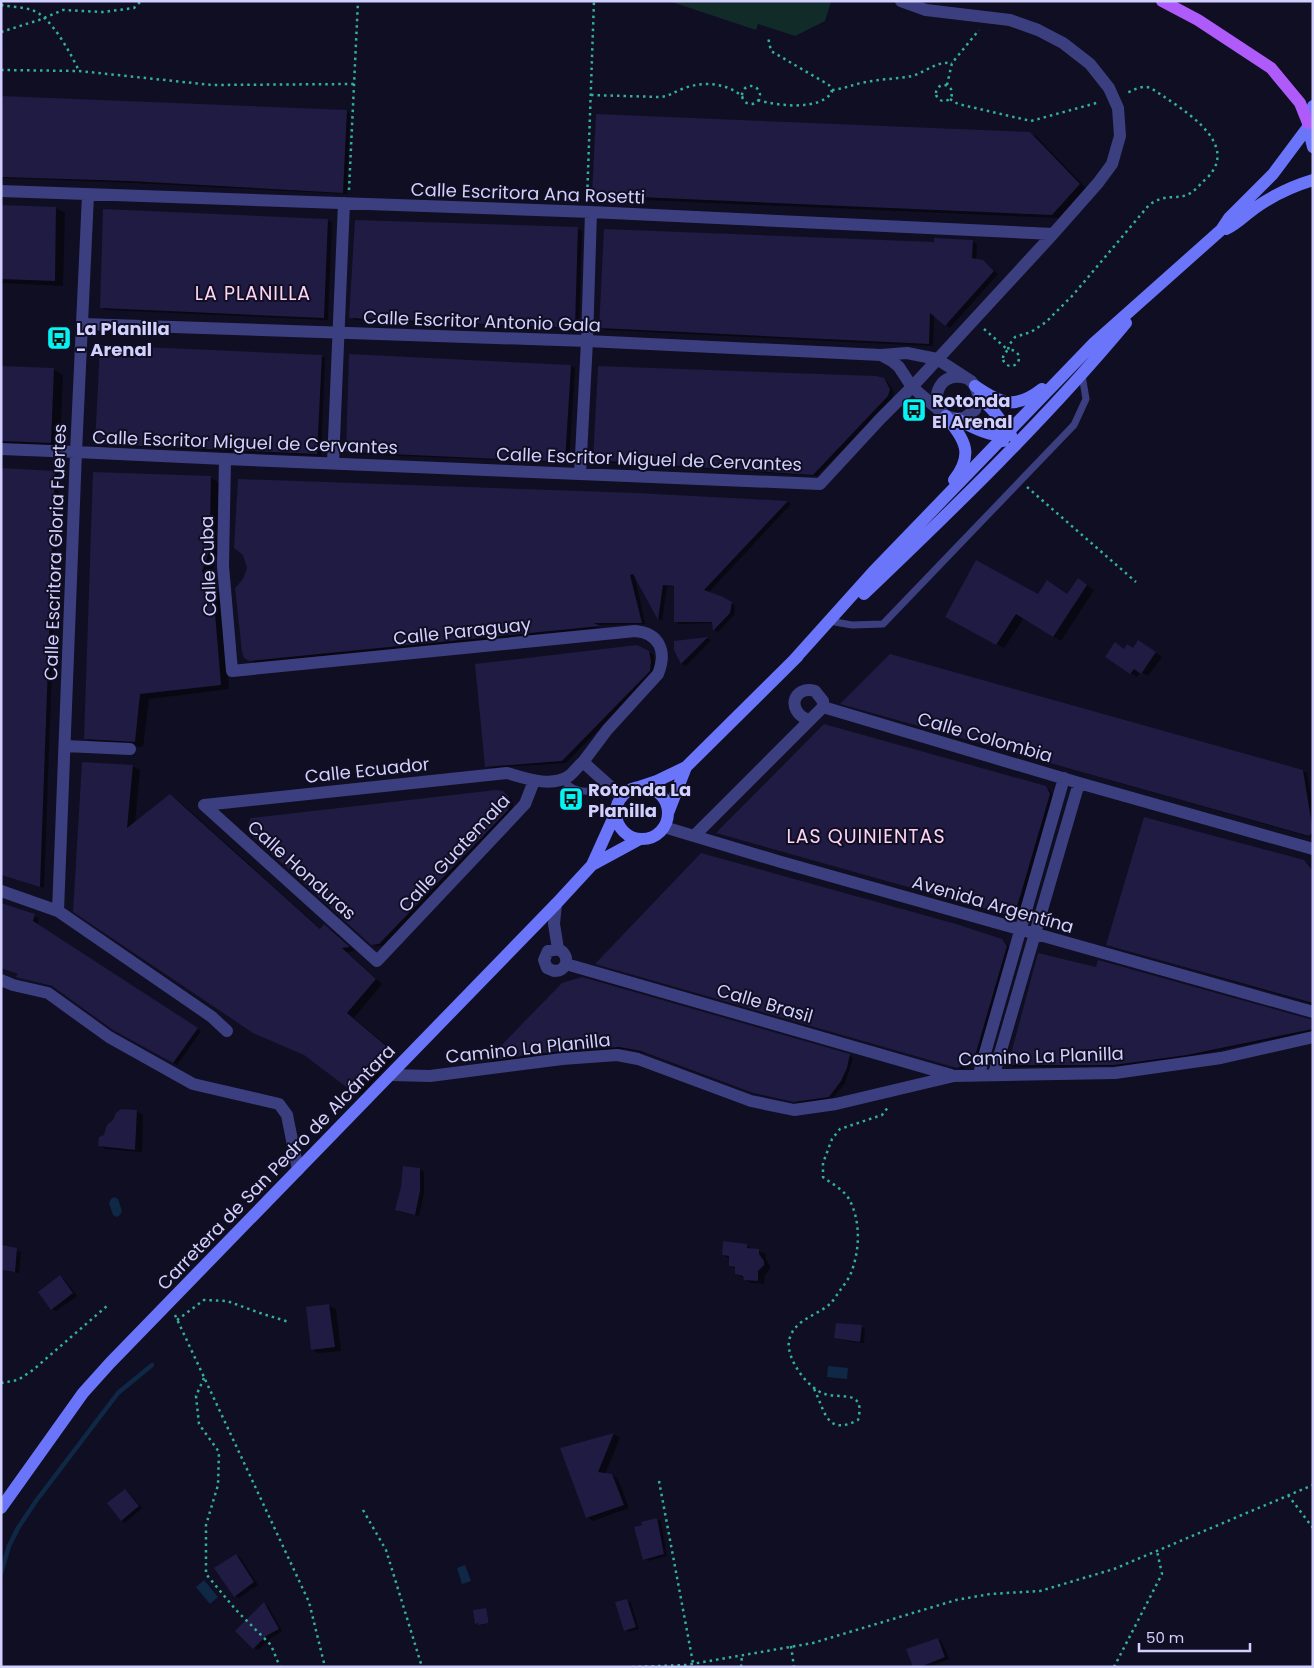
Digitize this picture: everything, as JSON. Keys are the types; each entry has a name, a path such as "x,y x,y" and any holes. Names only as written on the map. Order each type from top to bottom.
{"main road":[{"path":"1162,1 1198,20 1271,68 1300,103 1313,147"},
{"path":"873,572 1094,343 1221,230 1229,218 1273,174 1308,125 1313,106"},
{"path":"1221,230 1233,226 1256,208 1287,190 1313,180"},
{"path":"686,767 664,827 653,836 640,839 625,833 620,827 616,812 622,797 633,789 657,781 686,767 1013,449 1079,378 1152,293"},
{"path":"974,387 1001,401 1015,403 1029,399 1066,367 1077,361"},
{"path":"947,415 971,426 1005,436 1015,434 1025,427 1061,391 1079,378"},
{"path":"930,529 1001,449 1005,436 1003,424 974,387"},
{"path":"793,661 956,478 964,464 967,453 961,436 947,415"},
{"path":"639,787 646,787 660,794 664,799 668,813"},
{"name":"Carretera de San Pedro de Alcántara","path":"1,1508 83,1393 169,1302 391,1076 592,865 616,812"},
{"name":"Carretera de San Pedro de Alcántara","path":"592,865 640,839"}],"street":[{"name":"Calle Escritor Miguel de Cervantes","path":"1,449 820,484 1054,234 1098,183 1112,164 1120,136 1118,108 1109,88 1090,64 1063,43 1038,30 1010,20 926,10 901,1"},
{"name":"Calle Escritora Ana Rosetti","path":"1,191 589,212 1054,234"},
{"name":"Calle Escritora Gloria Fuertes","path":"58,911 88,195"},
{"path":"333,463 346,204"},
{"path":"580,474 587,341 589,212"},
{"name":"Calle Escritor Antonio Gala","path":"82,324 587,341 881,355 907,353 937,359"},
{"path":"881,355 899,367 912,387 947,415 970,415 978,404 974,387 937,359"},
{"path":"947,415 936,396 942,384 953,377 974,387"},
{"name":"Calle Cuba","path":"225,459 222,566 232,671"},
{"name":"Calle Paraguay","path":"232,671 635,631 645,632 654,637 660,645 662,665 658,674 607,730 583,762"},
{"path":"694,836 823,707 823,701 815,691 807,690 796,696 795,708 799,715 808,720"},
{"name":"Calle Colombia","path":"823,707 1079,783 1313,848"},
{"path":"65,746 130,749"},
{"path":"534,781 557,781 569,776 583,762 622,797"},
{"name":"Calle Ecuador","path":"204,805 507,773 534,781"},
{"path":"979,1074 1064,778"},
{"name":"Calle Guatemala","path":"377,961 525,804 534,781"},
{"path":"994,1074 1079,783"},
{"name":"Calle Honduras","path":"204,805 377,961"},
{"name":"Avenida Argentína","path":"664,827 1313,1012"},
{"path":"1,891 58,911 212,1017 227,1031"},
{"path":"556,904 554,924 558,948 565,953 566,964 558,971 550,970 544,960 548,951 558,948"},
{"name":"Calle Brasil","path":"566,964 954,1076"},
{"path":"1,980 12,985 48,993 110,1037 193,1084 279,1104 287,1115 298,1170"},
{"name":"Camino La Planilla","path":"391,1076 430,1076 562,1059 617,1056 638,1059 751,1101 794,1110 836,1104 954,1076 979,1074 1115,1073 1221,1058 1313,1037"}],"lane":[{"path":"834,622 852,626 883,624 1074,425 1086,399 1079,378"},
{"path":"562,779 568,786 590,792 610,786"}],"path":[{"path":"1,32 62,10 103,12 134,8 141,1"},
{"path":"346,204 358,1"},
{"path":"589,212 594,1"},
{"path":"1,5 34,10 44,18 67,46 79,71"},
{"path":"947,84 952,63 980,29 982,17"},
{"path":"768,37 771,50 829,85 832,90"},
{"path":"832,90 844,89 864,82 915,75 936,64 952,63"},
{"path":"1,70 79,71 212,86 354,84"},
{"path":"591,95 666,97 684,88 699,84 717,84 743,97 749,104 753,104 758,100 760,94 754,87 746,89 743,97"},
{"path":"947,84 951,87 952,95 950,99 942,101 936,94 936,90 938,86 947,84"},
{"path":"758,100 784,106 802,105 825,100 832,90"},
{"path":"973,320 1008,350 1016,352 1018,355 1016,363 1013,365 1005,364 1003,360 1003,356 1008,350"},
{"path":"1020,481 1136,582"},
{"path":"814,1389 826,1395 843,1395 852,1398 857,1402 860,1411 858,1420 850,1425 838,1425 829,1422 814,1389 798,1371 791,1355 789,1342 794,1328 830,1304 851,1274 856,1257 857,1219 841,1189 823,1177 823,1163 832,1139 840,1129 882,1115 889,1105 889,1092"},
{"path":"177,1320 204,1300 212,1300 227,1301 260,1314 290,1322"},
{"path":"169,1302 309,1602 325,1667"},
{"path":"1,1383 18,1380 33,1370 108,1305"},
{"path":"204,1378 196,1396 198,1424 218,1452 218,1485 206,1525 206,1574 236,1610 271,1645 280,1667"},
{"path":"659,1481 693,1664"},
{"path":"632,1667 693,1664 813,1643 956,1600 990,1594 1040,1591 1114,1569 1313,1485"},
{"path":"1288,1495 1313,1528"},
{"path":"363,1510 386,1550 422,1667"},
{"path":"1114,1667 1162,1574 1157,1551"},
{"path":"791,1646 794,1667"},
{"path":"741,1667 742,1655"}],"green space":[{"path":"669,1 831,2 825,21 795,36 758,24 756,30"}],"water":[{"path":"114,1197 118,1199 122,1211 117,1217 113,1215 109,1203"},
{"path":"828,1366 848,1368 847,1379 827,1377"},
{"path":"465,1565 471,1581 462,1584 457,1568"},
{"path":"204,1580 218,1597 210,1604 196,1587"}],"building":[{"path":"1,96 347,110 343,193 129,181 1,177"},
{"path":"596,114 1030,132 1080,184 1052,215 592,195"},
{"path":"1,205 56,207 55,281 1,279"},
{"path":"103,209 328,219 324,318 100,308"},
{"path":"355,220 578,227 575,328 349,318"},
{"path":"604,229 934,242 934,238 973,240 972,258 983,260 994,271 945,326 930,313 929,344 599,328"},
{"path":"100,345 322,355 317,454 95,444"},
{"path":"349,354 571,365 565,462 346,452"},
{"path":"1,366 54,368 51,443 1,441"},
{"path":"598,366 876,376 884,378 890,389 888,396 813,475 593,460"},
{"path":"1,468 55,471 40,887 1,875"},
{"path":"93,472 211,476 210,527 208,527 210,549 202,571 206,581 213,589 221,685 140,694 135,742 84,739"},
{"path":"238,479 637,493 788,501 704,590 732,602 730,613 713,631 712,622 674,622 674,586 663,585 658,620 633,574 630,575 642,623 594,623 600,626 250,661 244,658 242,652 235,588 243,579 247,568 243,555 234,548"},
{"path":"976,560 1038,594 1047,580 1067,594 1078,578 1087,585 1053,637 1016,614 996,645 945,617"},
{"path":"708,637 681,664 674,650 674,641"},
{"path":"1138,640 1156,652 1141,674 1134,669 1130,674 1105,657 1115,642 1124,649 1127,644 1133,648"},
{"path":"637,645 649,651 650,671 562,761 485,767 475,664"},
{"path":"890,654 1303,770 1313,832 1309,836 840,704"},
{"path":"824,724 1046,786 1050,794 1014,917 716,833"},
{"path":"82,762 133,765 127,828 170,794 320,929 324,924 350,947 342,948 376,979 347,1013 385,1045 387,1053 353,1092 304,1055 253,1033 73,912"},
{"path":"496,790 503,791 508,796 510,803 508,810 379,944 371,945 249,833 248,824 251,818"},
{"path":"1144,817 1304,860 1313,871 1313,1003 1106,945"},
{"path":"701,853 956,924 1002,939 1007,946 975,1056 967,1064 957,1068 595,964"},
{"path":"1,903 35,914 33,921 198,1028 173,1063 113,1030 52,986 15,977 18,974 1,968"},
{"path":"1038,953 1096,967 1098,960 1313,1020 1313,1029 1187,1055 1114,1065 1008,1065"},
{"path":"582,977 850,1054 847,1068 841,1081 829,1097 794,1102 753,1093 641,1051 619,1047 561,1051 486,1061 562,983"},
{"path":"121,1109 137,1110 135,1150 98,1146 99,1137 104,1135 107,1125"},
{"path":"403,1166 420,1168 420,1191 415,1215 395,1210 401,1187"},
{"path":"723,1241 747,1244 747,1248 759,1249 764,1265 758,1271 758,1281 744,1280 743,1276 735,1274 735,1267 729,1266 729,1256 722,1255"},
{"path":"2,1245 17,1248 15,1272 1,1270"},
{"path":"60,1275 73,1293 51,1310 38,1292"},
{"path":"329,1304 335,1347 311,1350 306,1307"},
{"path":"836,1323 862,1325 860,1342 834,1338"},
{"path":"614,1433 598,1472 612,1474 624,1505 586,1518 560,1448"},
{"path":"125,1489 139,1506 121,1521 107,1503"},
{"path":"657,1518 664,1554 643,1560 634,1527 642,1525 641,1522"},
{"path":"236,1554 254,1582 234,1597 214,1568"},
{"path":"627,1599 636,1627 624,1631 615,1602"},
{"path":"264,1602 279,1629 266,1636 253,1649 235,1631"},
{"path":"486,1608 489,1623 475,1624 473,1610"},
{"path":"938,1638 945,1657 920,1667 913,1667 906,1649"}],"waterway":[{"path":"1,1573 9,1546 18,1528 36,1501 118,1393 152,1365"}],"place":[{"name":"La Planilla - Arenal","path":"59,338"},
{"name":"Rotonda El Arenal","path":"914,410"},
{"name":"Rotonda La Planilla","path":"571,799"}],"district":[{"name":"LA PLANILLA","path":"253,293"},
{"name":"LAS QUINIENTAS","path":"866,836"}]}
